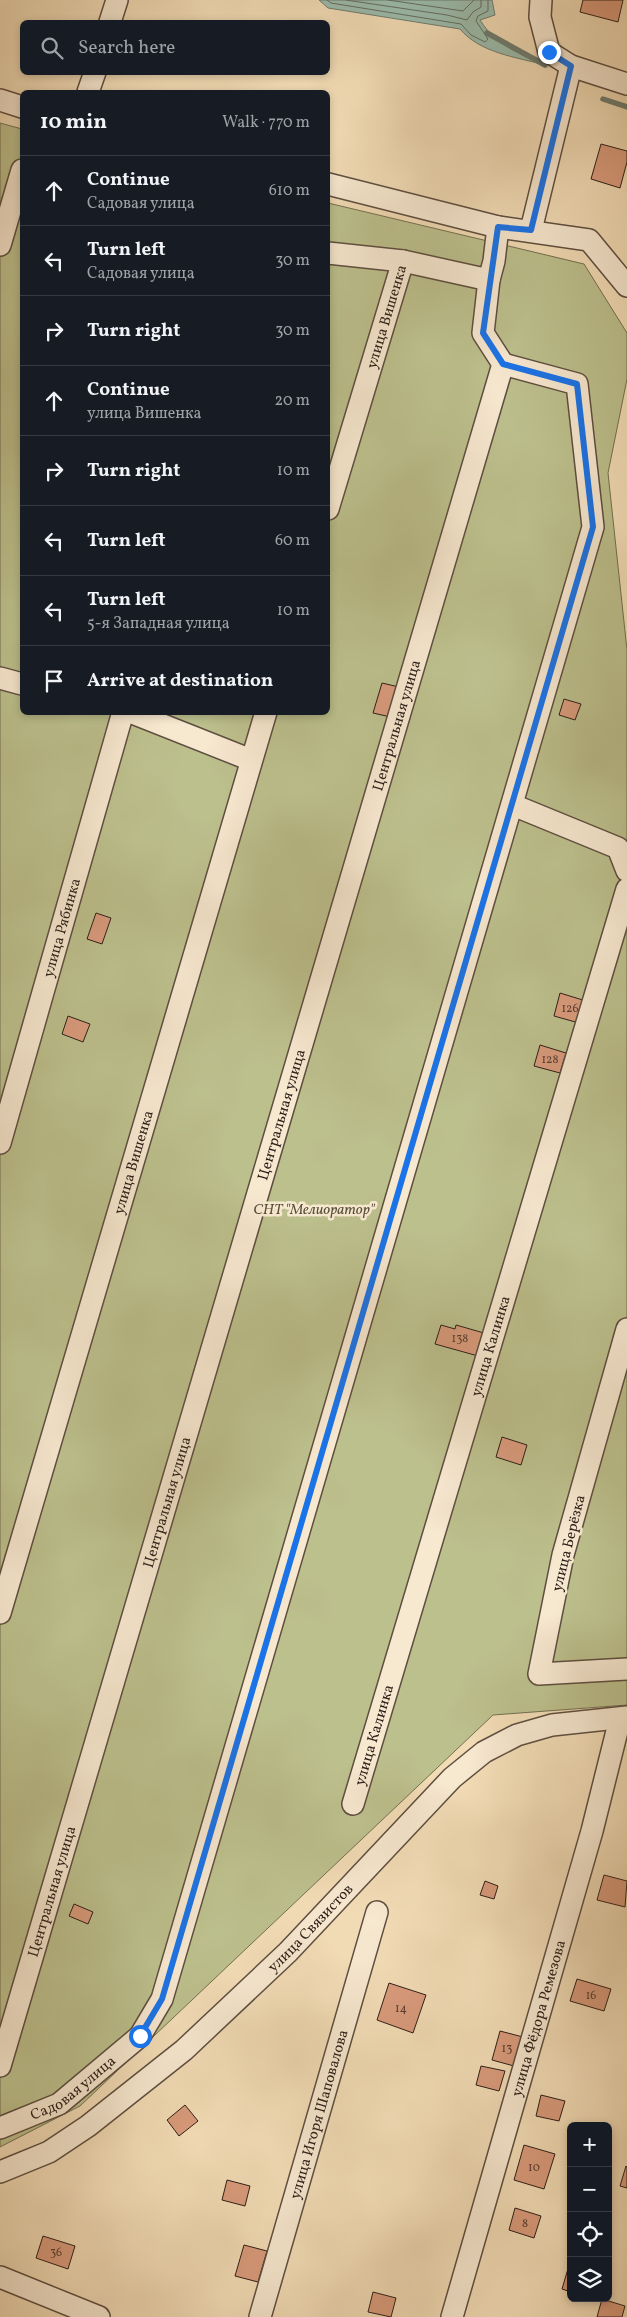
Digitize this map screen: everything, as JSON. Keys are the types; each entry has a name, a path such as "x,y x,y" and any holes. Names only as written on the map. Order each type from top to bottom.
{"street":[{"path":"111,20 117,0"},
{"path":"541,0 540,17 549,52 571,66 627,84"},
{"path":"531,230 571,66"},
{"path":"89,90 94,75"},
{"path":"0,100 20,106"},
{"path":"0,245 20,177"},
{"path":"330,185 498,227 531,230 589,240 627,286"},
{"path":"498,227 483,333 503,364"},
{"path":"330,253 403,261"},
{"name":"улица Вишенка","path":"330,502 403,261 489,280"},
{"name":"Садовая улица","path":"0,2128 59,2104 140,2036 162,1999 593,527 577,384 503,364"},
{"name":"Центральная улица","path":"0,2066 503,364"},
{"path":"0,678 20,683"},
{"name":"улица Рябинка","path":"0,1143 122,715"},
{"path":"138,715 251,760"},
{"name":"улица Вишенка","path":"0,1613 265,715"},
{"path":"513,805 618,848 627,871"},
{"name":"улица Калинка","path":"354,1804 627,889"},
{"name":"улица Берёзка","path":"627,1329 563,1555 539,1674 627,1670"},
{"name":"улица Связистов","path":"0,2172 56,2147 88,2126 184,2050 288,1952 452,1778 484,1752 516,1735 552,1725 624,1718"},
{"name":"улица Фёдора Ремезова","path":"452,2317 624,1718"},
{"name":"улица Игоря Шаповалова","path":"260,2317 377,1912"},
{"path":"0,2116 0,2128"},
{"path":"0,2277 99,2317"}],"green space":[{"name":"СНТ \"Мелиоратор\"","path":"0,123 20,128 20,715 330,715 330,203 584,264 627,333 627,379 608,473 627,650 627,1705 493,1715 80,2106 0,2147"}],"water":[{"path":"319,0 492,0 495,15 480,20 487,29 509,48 545,65 488,49 468,37 460,29 328,8"}],"building":[{"path":"583,0 623,0 618,22 580,12"},
{"path":"601,144 627,151 627,162 620,188 591,179"},
{"path":"382,683 403,688 395,718 373,713"},
{"path":"564,699 581,704 575,720 559,715"},
{"path":"96,913 111,918 102,944 87,939"},
{"path":"560,993 586,1001 579,1023 554,1016"},
{"path":"68,1016 90,1024 83,1042 62,1034"},
{"path":"540,1045 566,1053 560,1073 534,1066"},
{"path":"441,1325 455,1329 456,1325 484,1333 478,1356 435,1344"},
{"path":"502,1437 527,1445 521,1465 496,1457"},
{"path":"604,1875 627,1881 625,1907 597,1900"},
{"path":"485,1881 498,1886 494,1899 480,1895"},
{"path":"74,1904 93,1912 88,1924 69,1916"},
{"path":"577,1979 611,1989 604,2011 570,2001"},
{"path":"389,1983 426,1995 413,2033 377,2020"},
{"path":"500,2031 523,2037 514,2066 492,2060"},
{"path":"481,2066 505,2071 499,2091 476,2085"},
{"path":"541,2095 565,2101 559,2121 536,2116"},
{"path":"185,2105 198,2121 179,2136 167,2120"},
{"path":"524,2145 555,2154 544,2189 514,2180"},
{"path":"627,2167 627,2188 620,2186"},
{"path":"227,2180 250,2186 245,2206 222,2200"},
{"path":"515,2208 541,2216 534,2238 509,2230"},
{"path":"43,2236 75,2246 68,2269 36,2258"},
{"path":"244,2245 267,2251 258,2282 235,2276"},
{"path":"567,2272 567,2291 562,2289"},
{"path":"373,2292 396,2298 391,2317 368,2312"},
{"path":"601,2302 612,2302 625,2306 622,2317 597,2317"}],"waterway":[{"path":"487,33 545,65"},
{"path":"603,99 627,107"}],"route":[{"path":"140,2036 162,1999 593,527 577,384 503,364 483,333 498,227 531,230 571,66 549,52"}]}
